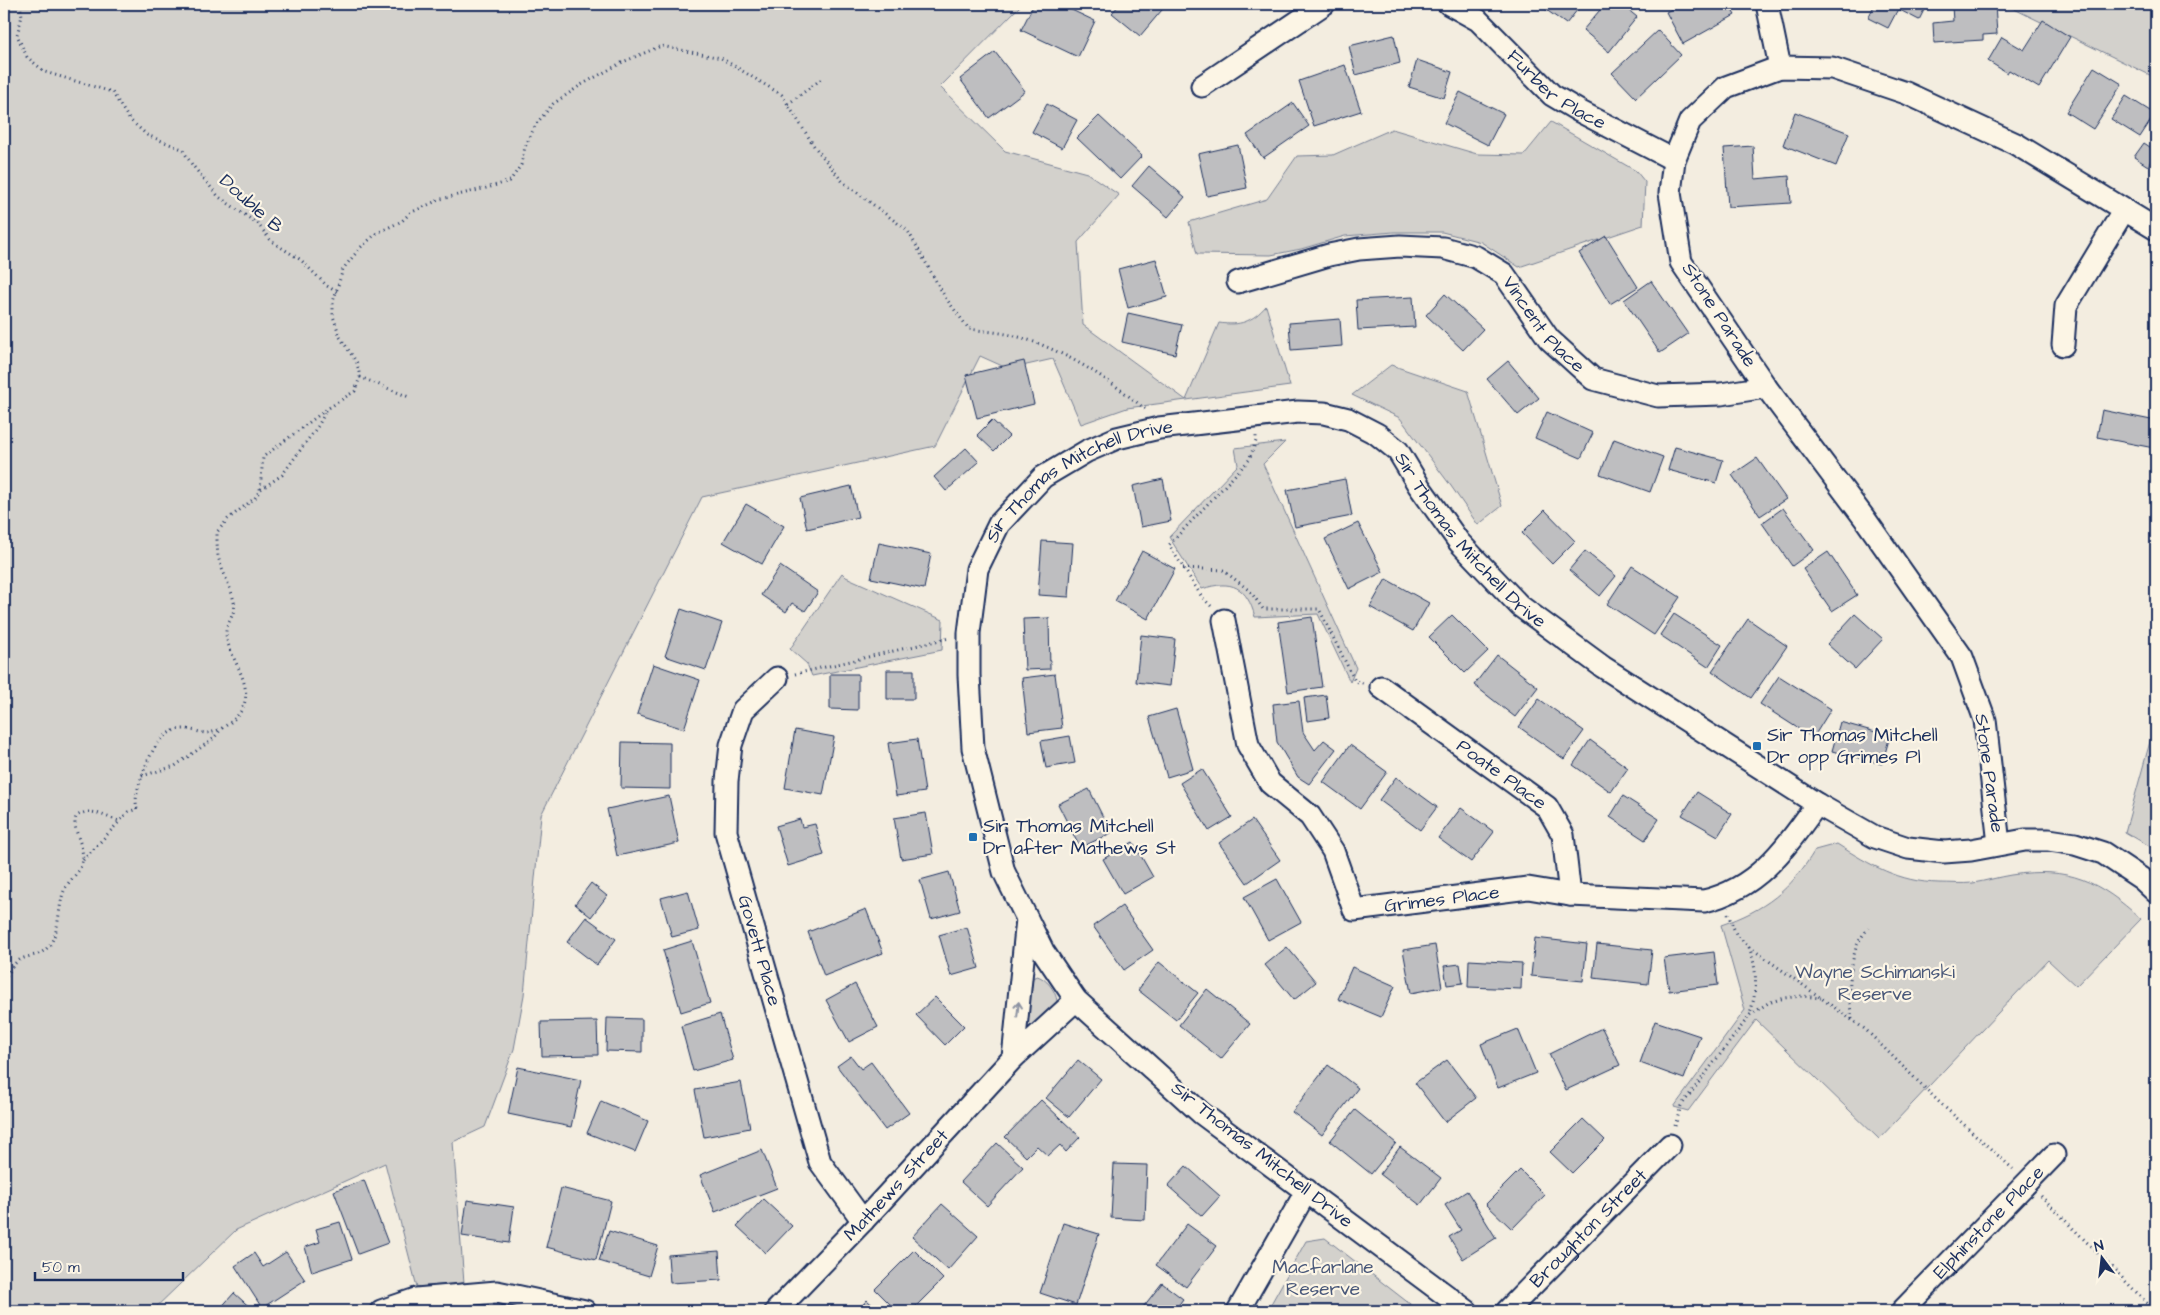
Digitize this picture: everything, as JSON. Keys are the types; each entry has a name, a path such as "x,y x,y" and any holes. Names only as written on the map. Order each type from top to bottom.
{"street":[{"path":"1202,86 1324,4"},
{"name":"Furber Place","path":"1449,4 1478,20 1552,95 1579,112 1674,160"},
{"path":"1767,4 1780,67"},
{"name":"Stone Parade","path":"1999,844 1986,720 1962,657 1865,519 1766,387 1681,262 1670,193 1674,160 1690,121 1726,87 1780,67 1832,68 1906,93 2016,144 2156,229"},
{"path":"2063,345 2066,306 2124,210"},
{"name":"Vincent Place","path":"1238,282 1330,255 1359,249 1400,246 1443,248 1476,257 1504,274 1549,339 1593,379 1658,396 1722,394 1766,387"},
{"name":"Sir Thomas Mitchell Drive","path":"1466,1311 1202,1113 1076,1000 1043,951 1004,872 974,748 969,675 969,633 977,569 999,524 1043,477 1087,451 1117,438 1159,428 1298,412 1324,413 1348,419 1377,434 1398,451 1418,486 1460,542 1520,606 1603,667 1817,804 1875,837 1908,848 1953,851 1972,850 1999,844 2049,840 2075,844 2103,853 2142,879 2156,892"},
{"name":"Grimes Place","path":"1224,620 1248,745 1270,783 1310,816 1334,851 1354,910 1528,888 1570,895 1704,901 1724,896 1754,880 1785,848 1817,804"},
{"name":"Govett Place","path":"777,678 743,710 731,745 727,781 726,832 820,1162 863,1221"},
{"name":"Poate Place","path":"1381,688 1547,807 1563,835 1570,895"},
{"path":"1013,1058 1027,918"},
{"name":"Mathews Street","path":"776,1311 863,1221 1013,1058 1076,1000"},
{"name":"Broughton Street","path":"1507,1311 1670,1145"},
{"name":"Elphinstone Place","path":"1902,1311 2054,1155"},
{"path":"1238,1311 1307,1190"},
{"path":"381,1311 416,1299 497,1292 585,1311"}],"path":[{"name":"Double B","path":"20,4 22,16 17,35 27,57 45,72 112,92 130,119 147,135 182,149 218,197 258,224 271,241 301,260 327,286 336,292"},
{"path":"260,490 262,457 327,409 355,391 360,377 357,363 340,337 333,316 333,302 343,269 360,248 377,233 402,222 410,212 441,199 510,181 521,165 525,148 536,124 553,104 581,84 662,46 721,58 782,95 814,146 843,182 908,231 945,297 969,329 1012,335 1079,363 1128,394 1148,411 1159,428"},
{"path":"788,104 823,78"},
{"path":"360,377 409,397"},
{"path":"142,776 175,766 213,739 244,706 245,682 230,651 225,632 235,603 218,555 217,532 228,519 255,498 260,490 282,476 318,426 327,409"},
{"path":"1224,620 1202,596 1169,545 1249,460 1256,441"},
{"path":"1183,568 1222,570 1250,591 1264,609 1319,609 1355,681 1381,688"},
{"path":"777,678 969,633"},
{"path":"4,980 18,961 40,954 48,948 61,914 64,891 79,870 83,860 128,812 138,809 135,800 142,776 149,756 159,742 170,732 182,728 207,733 223,727"},
{"path":"83,860 80,838 75,828 76,817 80,813 100,813 120,821"},
{"path":"1724,896 1736,934 1748,946 1866,1030 1939,1102 2028,1182 2155,1311"},
{"path":"1852,1020 1850,1005 1851,973 1856,947 1868,928"},
{"path":"1748,946 1756,972 1756,992 1750,1015"},
{"path":"1670,1145 1681,1106 1750,1015 1768,1003 1784,998 1802,996 1822,998"}],"green space":[{"path":"4,4 1022,4 940,87 1005,151 1087,173 1119,195 1078,242 1083,325 1186,400 1219,323 1233,324 1245,322 1256,316 1266,306 1290,386 1127,408 1081,424 1053,359 1009,369 980,356 935,446 702,497 541,815 524,995 514,1049 485,1127 453,1142 464,1283 417,1287 385,1163 236,1230 152,1311 4,1311"},
{"path":"2004,4 2156,4 2156,78"},
{"path":"1551,122 1636,171 1645,182 1643,225 1519,267 1481,242 1442,232 1394,232 1345,236 1301,249 1271,255 1197,254 1189,222 1267,199 1297,156 1333,155 1392,129 1477,154 1524,155"},
{"path":"1391,365 1468,391 1502,506 1478,525 1400,418 1352,395"},
{"path":"1285,442 1263,464 1356,668 1350,682 1318,614 1255,617 1248,599 1237,588 1222,585 1202,589 1169,537 1238,465 1235,448"},
{"path":"842,573 846,577 943,620 942,650 812,676 807,664 790,649"},
{"path":"2156,720 2156,850 2125,832"},
{"name":"Wayne Schimanski Reserve","path":"1837,844 1885,871 1924,882 1973,883 2032,873 2067,875 2097,886 2141,919 2076,986 2048,960 1879,1139 1756,1020 1688,1111 1674,1107 1745,1010 1721,925 1751,913 1776,897 1806,864 1815,850"},
{"path":"1037,976 1045,980 1052,988 1057,1007 1033,1029 1028,1028 1024,1022 1032,978"},
{"name":"Macfarlane Reserve","path":"1325,1238 1419,1311 1267,1311 1306,1241"}],"building":[{"path":"1034,4 1059,4 1095,21 1078,57 1021,30"},
{"path":"1120,4 1167,4 1140,36 1112,13"},
{"path":"1538,4 1582,4 1566,24"},
{"path":"1605,4 1621,4 1637,17 1609,52 1583,30"},
{"path":"1681,4 1728,4 1735,15 1683,44 1666,12"},
{"path":"1875,4 1927,4 1919,20 1898,9 1888,28 1868,18"},
{"path":"1995,4 1997,34 1983,35 1983,40 1934,43 1933,23 1953,21 1952,6"},
{"path":"2043,20 2070,37 2039,88 2009,70 2007,73 1988,61 2002,37 2024,50"},
{"path":"1658,30 1681,55 1636,98 1612,73"},
{"path":"1394,35 1400,63 1356,75 1349,46"},
{"path":"995,52 1025,91 989,118 960,79"},
{"path":"1417,60 1452,72 1444,98 1409,87"},
{"path":"1345,65 1361,111 1314,126 1299,81"},
{"path":"2094,67 2122,84 2093,129 2066,112"},
{"path":"1460,92 1504,114 1488,145 1444,123"},
{"path":"2126,96 2155,114 2140,137 2111,119"},
{"path":"1293,103 1309,126 1263,158 1247,135"},
{"path":"1047,104 1077,120 1062,148 1032,132"},
{"path":"1795,112 1849,133 1836,166 1783,145"},
{"path":"1099,116 1142,156 1120,179 1077,138"},
{"path":"2144,143 2156,151 2148,166 2134,157"},
{"path":"1238,145 1247,188 1207,196 1198,154"},
{"path":"1753,146 1755,179 1789,176 1791,203 1728,207 1724,148"},
{"path":"1149,166 1185,197 1168,217 1132,186"},
{"path":"1606,236 1638,287 1610,304 1579,253"},
{"path":"1156,259 1167,297 1128,308 1118,269"},
{"path":"1651,281 1688,334 1660,353 1624,300"},
{"path":"1445,294 1483,329 1463,350 1426,315"},
{"path":"1413,297 1415,327 1358,330 1356,300"},
{"path":"1128,313 1182,325 1175,354 1122,342"},
{"path":"1340,319 1342,346 1291,350 1289,323"},
{"path":"1024,361 1034,404 977,418 966,375"},
{"path":"1508,361 1539,398 1518,415 1487,379"},
{"path":"2102,410 2156,421 2154,448 2097,437"},
{"path":"1547,412 1593,433 1581,458 1535,438"},
{"path":"992,420 1009,436 994,451 977,435"},
{"path":"1614,439 1663,457 1650,492 1600,474"},
{"path":"1675,447 1723,460 1716,483 1668,470"},
{"path":"966,448 979,462 946,491 934,477"},
{"path":"1757,458 1786,499 1760,516 1732,475"},
{"path":"1163,479 1171,521 1141,527 1133,486"},
{"path":"1345,479 1352,516 1295,527 1287,490"},
{"path":"851,486 858,517 807,529 800,498"},
{"path":"746,504 784,526 762,564 723,542"},
{"path":"1783,508 1814,550 1792,566 1762,523"},
{"path":"1545,510 1575,541 1552,564 1522,533"},
{"path":"1358,523 1383,572 1349,589 1325,539"},
{"path":"1042,541 1073,543 1069,597 1038,595"},
{"path":"879,543 931,554 924,589 871,578"},
{"path":"1142,551 1175,569 1148,619 1115,601"},
{"path":"1585,551 1616,576 1600,596 1569,570"},
{"path":"1828,552 1857,595 1832,611 1803,569"},
{"path":"780,566 818,592 805,611 792,603 786,612 761,595"},
{"path":"1632,566 1680,597 1654,635 1607,604"},
{"path":"1386,579 1429,603 1413,631 1370,607"},
{"path":"681,609 722,623 706,670 665,656"},
{"path":"1674,614 1722,645 1708,667 1660,635"},
{"path":"1855,614 1883,639 1855,669 1827,644"},
{"path":"1452,615 1488,651 1465,673 1429,637"},
{"path":"1312,617 1322,687 1288,692 1278,622"},
{"path":"1049,618 1050,669 1025,670 1023,619"},
{"path":"1748,619 1787,646 1751,698 1712,671"},
{"path":"1141,635 1175,639 1170,686 1136,682"},
{"path":"1497,655 1538,687 1515,717 1474,685"},
{"path":"653,664 700,680 684,729 637,714"},
{"path":"887,670 914,670 914,699 887,699"},
{"path":"830,674 858,674 858,710 830,709"},
{"path":"1055,674 1062,728 1028,732 1022,678"},
{"path":"1779,676 1831,709 1813,738 1760,704"},
{"path":"1326,695 1329,718 1307,721 1304,698"},
{"path":"1539,699 1584,731 1564,759 1519,727"},
{"path":"1299,701 1303,732 1315,750 1324,740 1336,749 1309,784 1298,777 1277,742 1273,704"},
{"path":"1176,709 1193,769 1167,777 1149,717"},
{"path":"1840,722 1890,736 1882,764 1832,751"},
{"path":"795,730 834,737 823,795 785,788"},
{"path":"1070,736 1075,763 1046,768 1041,741"},
{"path":"917,739 925,792 896,796 888,743"},
{"path":"1590,740 1628,768 1611,792 1573,765"},
{"path":"622,742 670,743 670,789 621,788"},
{"path":"1350,745 1387,772 1360,809 1323,782"},
{"path":"1202,769 1232,817 1209,831 1180,783"},
{"path":"1396,777 1437,807 1420,830 1379,800"},
{"path":"1089,789 1111,833 1080,848 1058,804"},
{"path":"1697,792 1732,814 1718,836 1682,815"},
{"path":"669,796 679,843 617,856 607,809"},
{"path":"1623,796 1659,819 1645,840 1610,817"},
{"path":"1461,808 1494,832 1471,862 1438,838"},
{"path":"926,813 933,854 901,859 894,818"},
{"path":"800,819 802,827 815,824 824,855 788,866 776,826"},
{"path":"1252,820 1280,860 1247,883 1219,843"},
{"path":"1133,842 1153,877 1123,894 1103,859"},
{"path":"949,872 960,911 931,919 920,880"},
{"path":"1277,879 1301,922 1268,940 1244,897"},
{"path":"591,883 607,896 591,917 575,904"},
{"path":"688,891 699,930 672,937 661,898"},
{"path":"1122,906 1153,950 1124,970 1093,926"},
{"path":"866,909 883,953 824,976 808,932"},
{"path":"586,917 616,939 597,965 567,942"},
{"path":"967,927 979,968 951,976 939,935"},
{"path":"1535,938 1587,944 1583,981 1531,976"},
{"path":"692,941 710,1003 681,1012 663,950"},
{"path":"1597,944 1652,950 1648,984 1593,978"},
{"path":"1435,945 1442,987 1411,993 1403,950"},
{"path":"1287,947 1316,982 1294,1000 1265,965"},
{"path":"1714,952 1718,985 1669,991 1664,958"},
{"path":"1469,960 1522,963 1521,989 1468,987"},
{"path":"1159,962 1198,993 1176,1020 1138,990"},
{"path":"1460,964 1463,983 1447,985 1444,966"},
{"path":"1352,967 1395,986 1381,1017 1338,999"},
{"path":"855,984 878,1027 849,1042 826,1000"},
{"path":"1207,989 1250,1024 1221,1059 1179,1025"},
{"path":"935,997 964,1026 945,1045 916,1015"},
{"path":"720,1014 733,1060 693,1071 681,1026"},
{"path":"607,1018 642,1019 642,1052 606,1051"},
{"path":"597,1021 598,1055 542,1056 541,1022"},
{"path":"1655,1021 1700,1036 1684,1079 1640,1063"},
{"path":"1602,1028 1620,1065 1566,1090 1549,1054"},
{"path":"1518,1029 1536,1073 1498,1088 1481,1044"},
{"path":"851,1056 861,1069 871,1062 909,1113 885,1130 837,1066"},
{"path":"1078,1060 1101,1079 1069,1117 1046,1098"},
{"path":"1447,1060 1476,1098 1445,1122 1415,1083"},
{"path":"1328,1065 1358,1088 1322,1135 1292,1112"},
{"path":"518,1067 581,1080 571,1127 508,1114"},
{"path":"741,1082 750,1128 704,1137 695,1090"},
{"path":"1041,1100 1080,1137 1066,1152 1060,1145 1048,1156 1037,1146 1026,1157 1005,1137"},
{"path":"601,1101 648,1121 635,1152 587,1133"},
{"path":"1355,1110 1396,1143 1371,1174 1330,1141"},
{"path":"1583,1119 1605,1140 1572,1173 1550,1152"},
{"path":"997,1143 1023,1167 987,1206 961,1182"},
{"path":"1400,1147 1441,1178 1420,1205 1380,1174"},
{"path":"762,1150 777,1188 715,1212 700,1175"},
{"path":"1114,1164 1147,1165 1145,1220 1111,1218"},
{"path":"1186,1166 1220,1196 1202,1216 1168,1186"},
{"path":"1520,1170 1545,1195 1512,1229 1486,1204"},
{"path":"364,1180 388,1243 358,1254 334,1191"},
{"path":"561,1188 611,1201 596,1260 546,1247"},
{"path":"1467,1191 1496,1238 1463,1259 1449,1237 1461,1230 1445,1205"},
{"path":"763,1199 792,1226 766,1253 737,1226"},
{"path":"467,1200 514,1207 509,1243 462,1236"},
{"path":"942,1204 978,1236 948,1270 912,1237"},
{"path":"340,1222 352,1259 312,1272 305,1247 320,1242 316,1229"},
{"path":"1063,1223 1099,1234 1076,1305 1040,1293"},
{"path":"1187,1224 1217,1246 1186,1287 1156,1265"},
{"path":"609,1231 658,1246 649,1276 599,1261"},
{"path":"914,1250 943,1279 911,1311 897,1311 875,1289"},
{"path":"719,1251 721,1280 670,1283 668,1255"},
{"path":"286,1252 305,1280 262,1308 235,1266 254,1253 263,1267"},
{"path":"1162,1283 1183,1299 1174,1311 1140,1311"},
{"path":"234,1293 254,1311 218,1311"},
{"path":"867,1300 879,1311 857,1311"}],"place":[{"name":"Sir Thomas Mitchell Dr opp Grimes Pl","path":"1757,746"},
{"name":"Sir Thomas Mitchell Dr after Mathews St","path":"973,837"}]}
